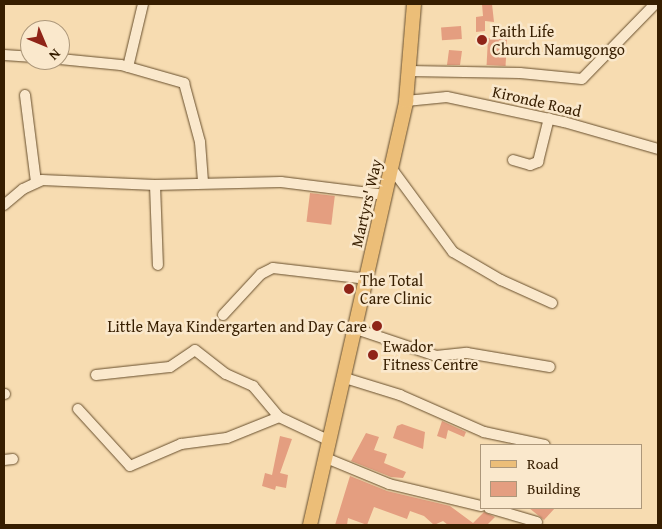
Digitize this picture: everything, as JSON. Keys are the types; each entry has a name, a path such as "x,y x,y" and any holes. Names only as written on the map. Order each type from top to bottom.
{"main road":[{"name":"Martyrs' Way","path":"310,525 406,102 414,4"}],"street":[{"path":"128,67 143,4"},
{"path":"409,71 520,73 582,79 654,4"},
{"path":"4,55 20,56"},
{"path":"70,60 128,67 186,86 200,142 203,182"},
{"path":"25,95 36,182"},
{"name":"Kironde Road","path":"406,102 447,97 549,118 658,149"},
{"path":"513,160 530,165 538,162 549,118"},
{"path":"392,169 453,252 501,280 552,303"},
{"path":"4,205 36,182 156,185 203,182 280,182 386,195"},
{"path":"156,185 158,265"},
{"path":"223,315 261,274 274,268 367,279"},
{"path":"356,329 436,356 467,353 550,367"},
{"path":"96,375 170,367 195,350 226,374 253,386 279,417 330,441"},
{"path":"344,378 400,395 484,432 540,444"},
{"path":"78,408 130,466 181,444 227,438 279,417"},
{"path":"326,458 389,484 480,506"},
{"path":"492,509 537,522"}],"building":[{"path":"482,4 492,4 494,22 485,21 485,31 476,32 476,17 483,16"},
{"path":"461,26 462,39 442,40 441,27"},
{"path":"488,38 507,39 506,66 487,65"},
{"path":"449,50 462,51 460,65 447,65"},
{"path":"310,193 335,196 331,225 306,222"},
{"path":"442,421 466,432 464,437 448,430 446,439 437,436"},
{"path":"402,424 425,432 423,449 393,438 397,426"},
{"path":"366,433 379,437 374,450 387,454 384,463 406,472 403,478 391,477 351,461"},
{"path":"280,436 292,439 280,473 288,475 286,488 276,486 275,490 262,486 265,473 272,475"},
{"path":"350,476 387,491 450,506 473,523 484,512 495,517 487,525 448,525 443,521 434,525 424,516 410,511 407,519 374,507 367,525 348,518 347,525 335,525"},
{"path":"530,509 554,509 544,520"}],"place":[{"name":"Faith Life Church Namugongo","path":"482,40"},
{"name":"The Total Care Clinic","path":"349,289"},
{"name":"Little Maya Kindergarten and Day Care","path":"377,326"},
{"name":"Ewador Fitness Centre","path":"373,355"}]}
